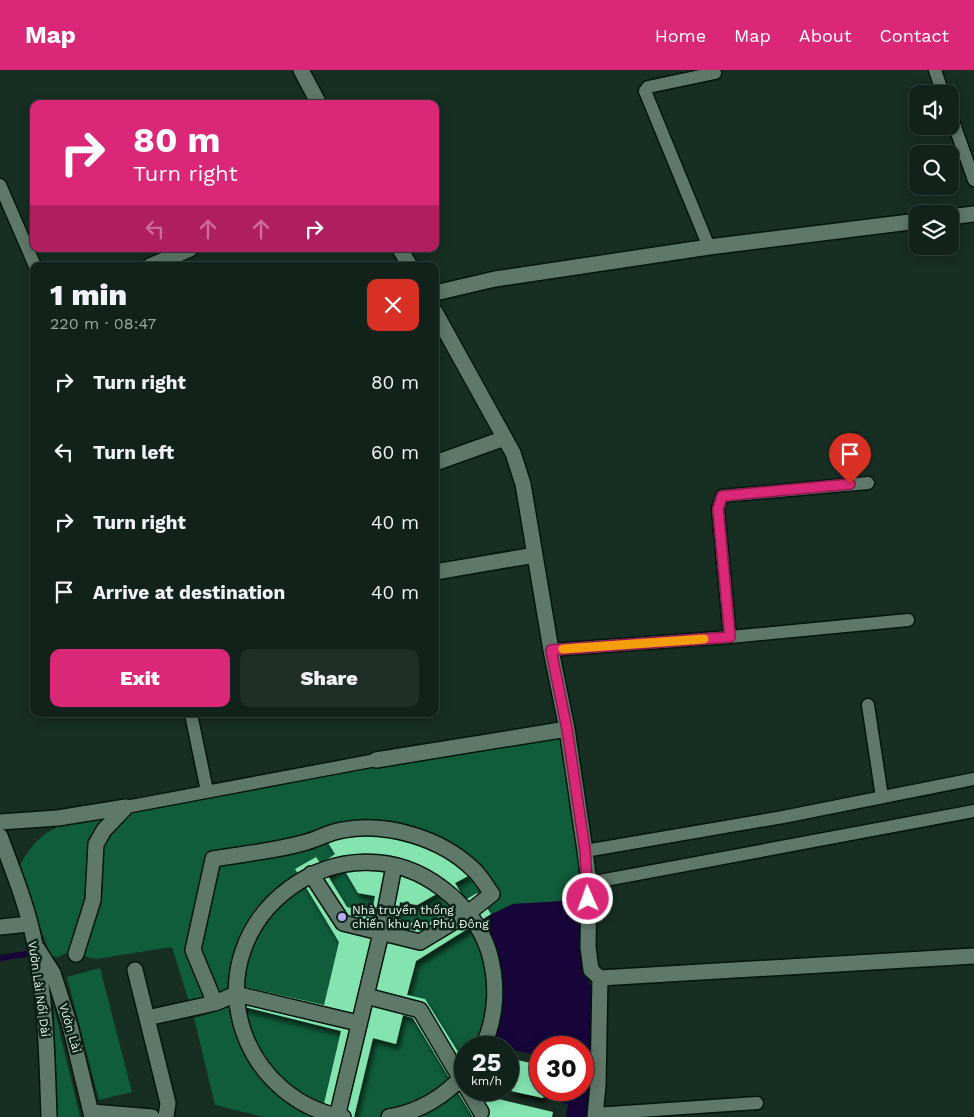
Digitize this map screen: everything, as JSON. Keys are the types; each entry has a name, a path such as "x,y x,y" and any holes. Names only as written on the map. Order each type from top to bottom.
{"street":[{"path":"300,70 317,100"},
{"path":"959,216 974,214"},
{"path":"439,292 495,279 709,247 909,222"},
{"path":"159,262 183,252"},
{"path":"439,319 513,453 523,484 551,650 567,729 585,850 588,883 588,947 591,970 600,978 974,956"},
{"path":"439,462 505,438"},
{"path":"439,571 536,555"},
{"path":"376,760 567,729"},
{"path":"0,822 58,818 126,807"},
{"path":"76,954 92,900 96,844 104,830 126,807"},
{"path":"215,1003 193,950 213,859 306,843 320,835 345,829 374,828 402,832 447,850 476,872 492,894 468,912 420,942 342,923 311,874"},
{"name":"Vườn Lài Nối Dài","path":"0,836 21,894 35,945 47,1041 49,1117"},
{"path":"394,866 381,933 358,1023 339,1117 317,1110 296,1099 267,1073 246,1039 239,1017 236,994 239,965 245,944 255,924 268,906 284,891 311,874 332,867 355,863 394,866 414,872 438,884 468,912 488,949 494,976 492,1018 486,1036"},
{"path":"0,927 29,924"},
{"name":"Vườn Lài","path":"35,945 53,973 70,1026 92,1115"},
{"path":"135,970 168,1103 166,1117"},
{"path":"595,1115 598,1085 600,978"},
{"path":"147,1018 215,1003 236,994 358,1023"},
{"path":"366,996 420,1010 454,1064"},
{"path":"390,1117 425,1105 454,1089"},
{"path":"475,1101 481,1112"},
{"path":"92,1115 152,1117"}],"lane":[{"path":"934,70 940,85"},
{"path":"709,247 645,91 648,86 715,73"},
{"path":"958,135 974,180"},
{"path":"0,185 33,262"},
{"path":"730,637 718,509 722,496 868,483"},
{"path":"551,650 730,637 908,620"},
{"path":"868,705 882,797"},
{"path":"192,717 207,791"},
{"path":"126,807 376,760"},
{"path":"585,850 974,779"},
{"path":"588,883 974,811"},
{"path":"595,1115 757,1102"}],"green space":[{"path":"562,734 579,862 581,900 513,904 491,914 477,893 465,900 455,883 475,872 325,838 335,854 321,864 316,857 304,864 303,881 339,942 324,1005 237,985 236,994 189,1002 172,947 96,959 83,956 99,854 112,829 137,810 205,796"},
{"path":"101,814 110,821 88,902 70,951 58,957 51,956 18,869 34,844 51,830"},
{"path":"342,866 358,893 375,896 372,913 347,907 328,876"},
{"path":"442,891 453,908 424,926 397,919 400,902 417,905"},
{"path":"475,923 492,962 483,1036 454,1036 454,1050 407,995 416,961"},
{"path":"100,968 132,1092 99,1100 67,977"},
{"path":"237,1005 341,1031 321,1117 264,1117 215,1105 194,1018"},
{"path":"54,1008 80,1117 58,1117"},
{"path":"403,1015 413,1018 454,1086 454,1101 463,1101 473,1117 354,1117 373,1038 396,1043"}],"shaded area":[{"path":"581,900 586,974 593,992 592,1036 529,1036 529,1054 519,1051 519,1036 485,1036 494,1004 475,923 513,904"},
{"path":"555,1101 590,1101 590,1117 566,1117 568,1104"}],"building":[{"path":"347,833 400,837 444,854 470,875 455,883 465,900 477,893 491,914 416,961 407,995 425,999 454,1045 454,1086 413,1018 403,1015 396,1044 373,1038 354,1117 343,1117 322,1112 341,1031 237,1005 237,985 324,1005 339,942 295,869 316,857 321,864 335,854 325,838","holes":["342,866 358,893 375,896 372,913 347,907 328,876","442,891 453,908 424,926 397,919 400,902 417,905"]},
{"path":"519,1060 529,1063 529,1095 519,1093"},
{"path":"463,1101 507,1101 553,1112 552,1117 473,1117"}],"waterway":[{"path":"0,958 26,954"}],"slow traffic":[{"path":"563,649 704,639"}],"place":[{"name":"Nhà truyền thống chiến khu An Phú Đông","path":"342,917"}],"route":[{"path":"588,899 585,850 567,729 551,650 730,637 718,509 722,496 726,494 850,484"}]}
